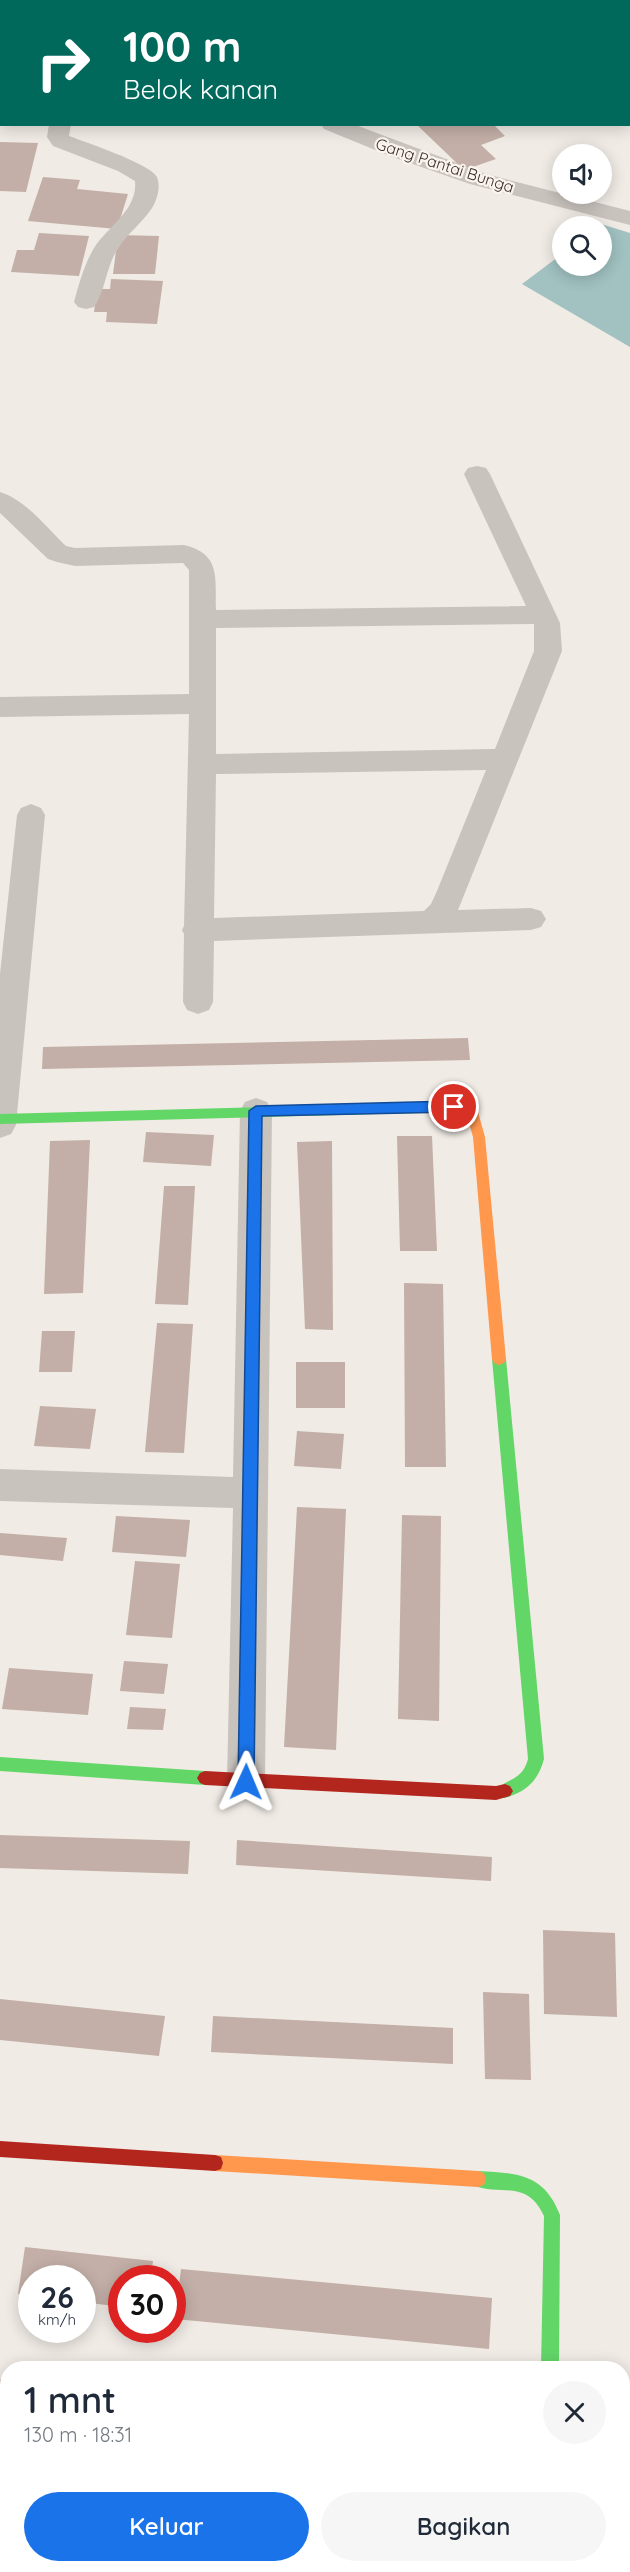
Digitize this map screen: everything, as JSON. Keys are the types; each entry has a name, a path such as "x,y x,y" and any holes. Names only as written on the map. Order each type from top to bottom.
{"street":[{"path":"60,126 57,137 62,141 126,166 146,178 149,190 144,204 106,248 96,267 86,302"},
{"name":"Gang Pantai Bunga","path":"337,126 398,151 478,179 630,218"},
{"path":"431,922 443,911 452,891 548,651 549,635 543,615 477,474"},
{"path":"0,501 13,510 57,554 75,556 173,553 192,556 202,568 203,704 197,930 198,1002"},
{"path":"203,619 543,615"},
{"path":"0,707 203,704"},
{"path":"201,764 504,759"},
{"path":"0,1125 31,815"},
{"path":"197,930 531,919"},
{"path":"0,1119 454,1107 467,1108 474,1113 479,1137 536,1759 534,1772 527,1783 512,1791 496,1793 246,1782 0,1764"},
{"path":"246,1782 256,1111"},
{"path":"0,1485 250,1493"},
{"path":"0,2149 520,2182 533,2187 547,2200 552,2215 550,2361"}],"water":[{"path":"612,227 630,233 630,347 522,284 552,262 552,276 612,276"}],"building":[{"path":"418,126 495,126 505,136 481,145 496,159 464,170"},
{"path":"0,142 38,143 26,192 0,191"},
{"path":"43,177 80,180 77,189 128,194 117,229 28,221"},
{"path":"39,233 89,236 79,276 11,272 17,250 34,250"},
{"path":"118,235 159,236 155,274 113,274"},
{"path":"111,279 163,281 157,324 106,322 107,312 94,312 97,289 110,289"},
{"path":"468,1038 470,1060 42,1069 43,1047"},
{"path":"146,1132 214,1135 211,1166 143,1162"},
{"path":"397,1136 432,1136 437,1251 400,1251"},
{"path":"90,1140 83,1293 44,1294 50,1141"},
{"path":"332,1141 333,1330 305,1329 297,1142"},
{"path":"164,1186 195,1186 188,1305 155,1304"},
{"path":"404,1283 443,1284 446,1467 405,1467"},
{"path":"157,1323 193,1324 184,1453 145,1452"},
{"path":"42,1331 75,1331 72,1372 39,1372"},
{"path":"296,1362 345,1362 345,1408 296,1408"},
{"path":"40,1406 96,1409 90,1449 34,1446"},
{"path":"297,1431 344,1434 341,1469 294,1466"},
{"path":"297,1507 346,1509 336,1750 284,1747"},
{"path":"402,1515 441,1516 439,1721 398,1719"},
{"path":"116,1516 190,1520 186,1557 112,1552"},
{"path":"0,1533 67,1538 63,1561 0,1555"},
{"path":"135,1561 180,1564 172,1638 126,1635"},
{"path":"124,1661 168,1664 164,1694 120,1691"},
{"path":"9,1668 93,1674 88,1715 2,1709"},
{"path":"130,1707 166,1709 163,1730 127,1729"},
{"path":"0,1835 190,1841 188,1874 0,1868"},
{"path":"237,1840 492,1857 491,1881 236,1865"},
{"path":"543,1930 615,1933 617,2017 544,2014"},
{"path":"483,1992 529,1994 531,2080 485,2079"},
{"path":"0,1999 165,2016 159,2056 0,2040"},
{"path":"213,2016 453,2028 453,2064 211,2052"},
{"path":"25,2247 153,2261 153,2265 108,2265 108,2305 96,2304 96,2265 22,2265"},
{"path":"186,2269 492,2298 489,2349 186,2320"}],"traffic: fast":[{"path":"0,1119 454,1107 467,1108 472,1112"},
{"path":"499,1359 536,1759 526,1780 505,1791"},
{"path":"0,1764 205,1778"},
{"path":"478,2179 502,2180 531,2188 539,2194 552,2215 550,2361"}],"traffic: slow":[{"path":"472,1112 479,1137 499,1359"},
{"path":"215,2163 478,2179"}],"traffic: jam":[{"path":"205,1778 496,1793 505,1791"},
{"path":"0,2149 215,2163"}],"route":[{"path":"246,1782 256,1111 454,1107"}]}
